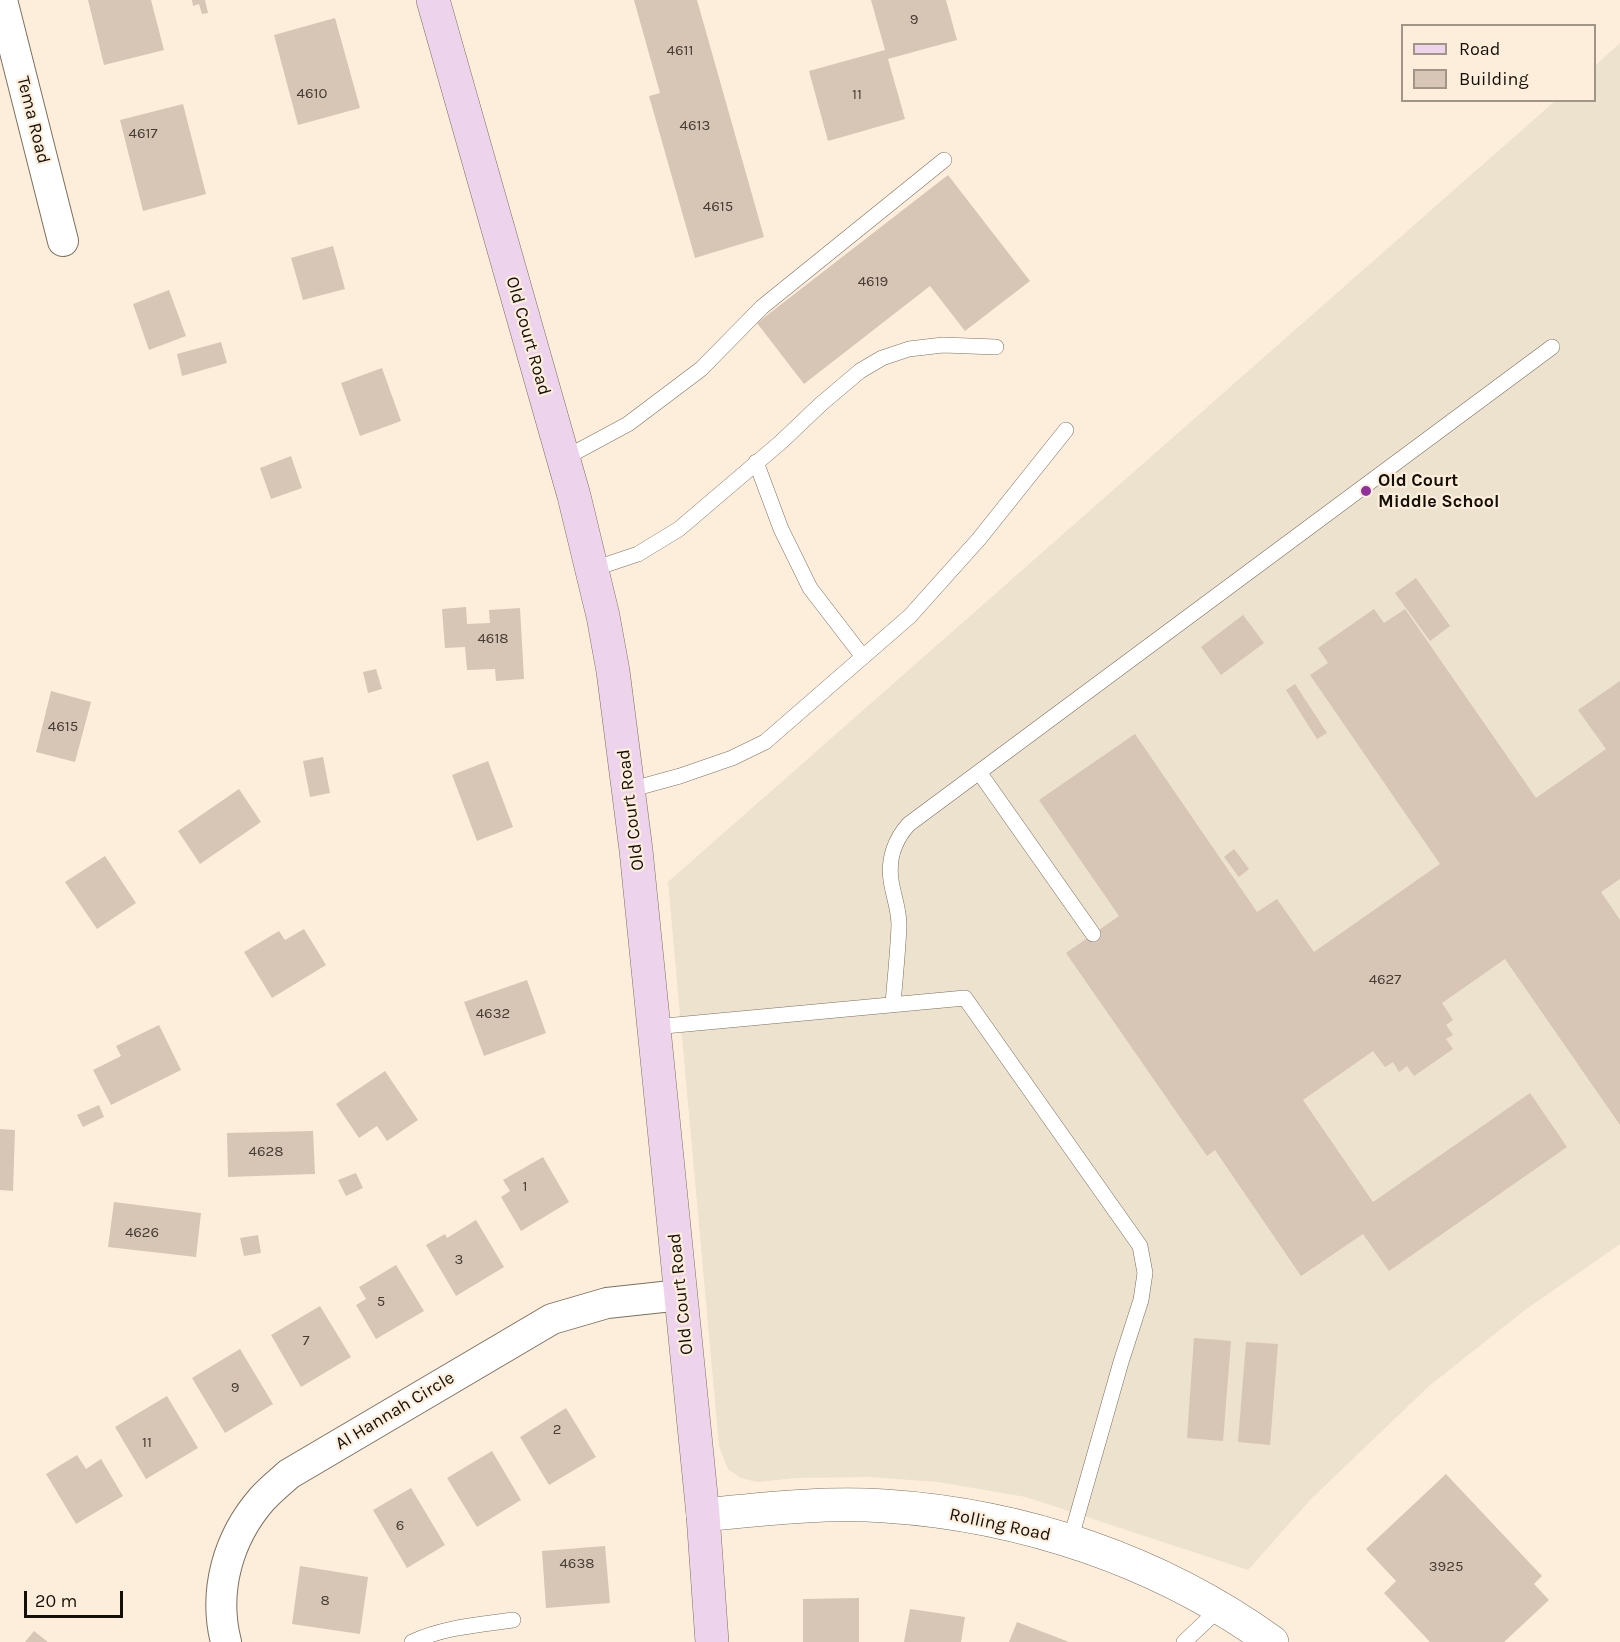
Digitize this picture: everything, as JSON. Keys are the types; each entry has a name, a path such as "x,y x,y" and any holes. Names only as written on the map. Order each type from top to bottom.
{"main road":[{"name":"Old Court Road","path":"433,0 593,569 613,671 629,790 654,1027 703,1515 712,1642"}],"street":[{"name":"Tema Road","path":"2,0 63,241"},
{"name":"Al Hannah Circle","path":"226,1642 221,1607 223,1581 229,1554 243,1525 262,1498 290,1474 552,1318 607,1304 681,1295"},
{"name":"Rolling Road","path":"703,1515 782,1507 885,1506 966,1516 1043,1533 1145,1569 1220,1608 1272,1642"}],"lane":[{"path":"563,459 628,424 701,369 762,307 944,160"},
{"path":"593,569 638,555 679,529 860,371 882,358 909,349 943,345 996,347"},
{"path":"892,1004 899,924 897,901 891,880 891,863 898,835 909,824 1552,347"},
{"path":"629,790 732,758 765,742 910,616 979,539 1065,430"},
{"path":"756,462 781,528 810,588 863,657"},
{"path":"979,772 1093,934"},
{"path":"654,1027 965,998 1140,1246 1145,1273 1141,1300 1070,1541"},
{"path":"1184,1642 1220,1608"},
{"path":"412,1642 429,1634 453,1628 513,1620"}],"shaded area":[{"name":"Old Court Middle School","path":"1620,43 1620,1244 1525,1310 1429,1386 1311,1499 1248,1570 1026,1497 938,1482 870,1477 796,1478 757,1482 741,1478 728,1469 719,1446 668,882 1554,102 1596,102 1596,65"}],"building":[{"path":"88,0 151,0 164,50 104,65"},
{"path":"192,0 205,0 208,13 202,14 199,4 193,6"},
{"path":"634,0 697,0 764,237 695,258 649,96 660,93"},
{"path":"871,0 946,0 957,40 888,59 905,119 828,141 809,71 885,50"},
{"path":"335,18 360,108 298,125 274,35"},
{"path":"183,104 206,194 143,211 120,120"},
{"path":"948,175 1030,281 965,331 930,286 804,384 757,323"},
{"path":"333,246 345,289 303,300 291,258"},
{"path":"169,290 186,336 149,350 133,304"},
{"path":"221,342 227,363 182,376 177,354"},
{"path":"382,368 401,421 360,436 341,383"},
{"path":"291,456 302,488 271,499 260,468"},
{"path":"1416,578 1450,626 1430,641 1395,593"},
{"path":"466,607 467,624 490,623 489,610 520,608 524,679 496,681 495,669 467,670 465,647 445,648 442,609"},
{"path":"1374,609 1384,623 1405,609 1536,798 1606,749 1578,710 1620,681 1620,879 1601,892 1620,920 1620,1125 1505,959 1442,1003 1453,1020 1446,1025 1453,1035 1446,1039 1453,1049 1414,1076 1407,1066 1399,1072 1393,1062 1385,1067 1373,1051 1303,1100 1373,1202 1530,1093 1567,1147 1389,1271 1363,1234 1301,1276 1215,1150 1207,1156 1066,953 1119,916 1039,800 1135,734 1257,912 1277,899 1314,952 1440,864 1310,675 1328,663 1318,648"},
{"path":"1243,615 1264,643 1221,675 1201,647"},
{"path":"376,669 382,689 368,693 363,672"},
{"path":"1295,684 1327,733 1317,739 1286,690"},
{"path":"51,691 91,702 75,762 36,752"},
{"path":"323,757 330,793 310,797 303,761"},
{"path":"488,761 513,827 477,841 452,775"},
{"path":"239,789 261,822 200,864 178,831"},
{"path":"1234,849 1249,869 1239,877 1224,857"},
{"path":"105,856 136,903 97,929 65,882"},
{"path":"304,929 326,965 272,998 244,952 279,931 285,940"},
{"path":"527,980 546,1033 484,1056 464,1002"},
{"path":"159,1025 181,1070 111,1105 93,1070 121,1056 116,1046"},
{"path":"385,1071 418,1120 387,1141 377,1126 359,1138 336,1104"},
{"path":"99,1105 104,1117 83,1127 77,1115"},
{"path":"0,1129 15,1130 13,1191 0,1190"},
{"path":"313,1131 315,1174 228,1177 227,1133"},
{"path":"543,1157 569,1202 521,1231 501,1197 510,1191 503,1180"},
{"path":"356,1173 363,1188 346,1196 338,1180"},
{"path":"114,1202 201,1213 196,1257 108,1247"},
{"path":"476,1220 504,1267 456,1296 426,1245 445,1234 447,1238"},
{"path":"258,1235 261,1253 244,1256 240,1238"},
{"path":"396,1265 424,1311 376,1339 356,1305 366,1299 359,1287"},
{"path":"320,1306 351,1357 301,1387 271,1335"},
{"path":"1194,1338 1231,1341 1223,1441 1187,1438"},
{"path":"1246,1342 1278,1344 1270,1445 1238,1442"},
{"path":"240,1349 273,1404 225,1433 192,1378"},
{"path":"167,1396 198,1448 146,1479 115,1427"},
{"path":"566,1408 596,1457 549,1485 520,1437"},
{"path":"492,1451 521,1500 477,1527 447,1478"},
{"path":"77,1455 86,1469 101,1459 123,1496 76,1524 46,1474"},
{"path":"1446,1474 1542,1576 1534,1584 1549,1600 1504,1642 1430,1642 1384,1593 1396,1581 1366,1549"},
{"path":"411,1488 445,1545 407,1568 373,1510"},
{"path":"605,1546 610,1603 546,1608 542,1551"},
{"path":"300,1566 368,1577 360,1634 292,1624"},
{"path":"859,1598 859,1642 803,1642 803,1599"},
{"path":"910,1609 965,1617 961,1642 904,1642"},
{"path":"1017,1622 1069,1642 1009,1642"},
{"path":"34,1631 48,1642 25,1642"}],"place":[{"name":"Old Court Middle School","path":"1366,491"}]}
